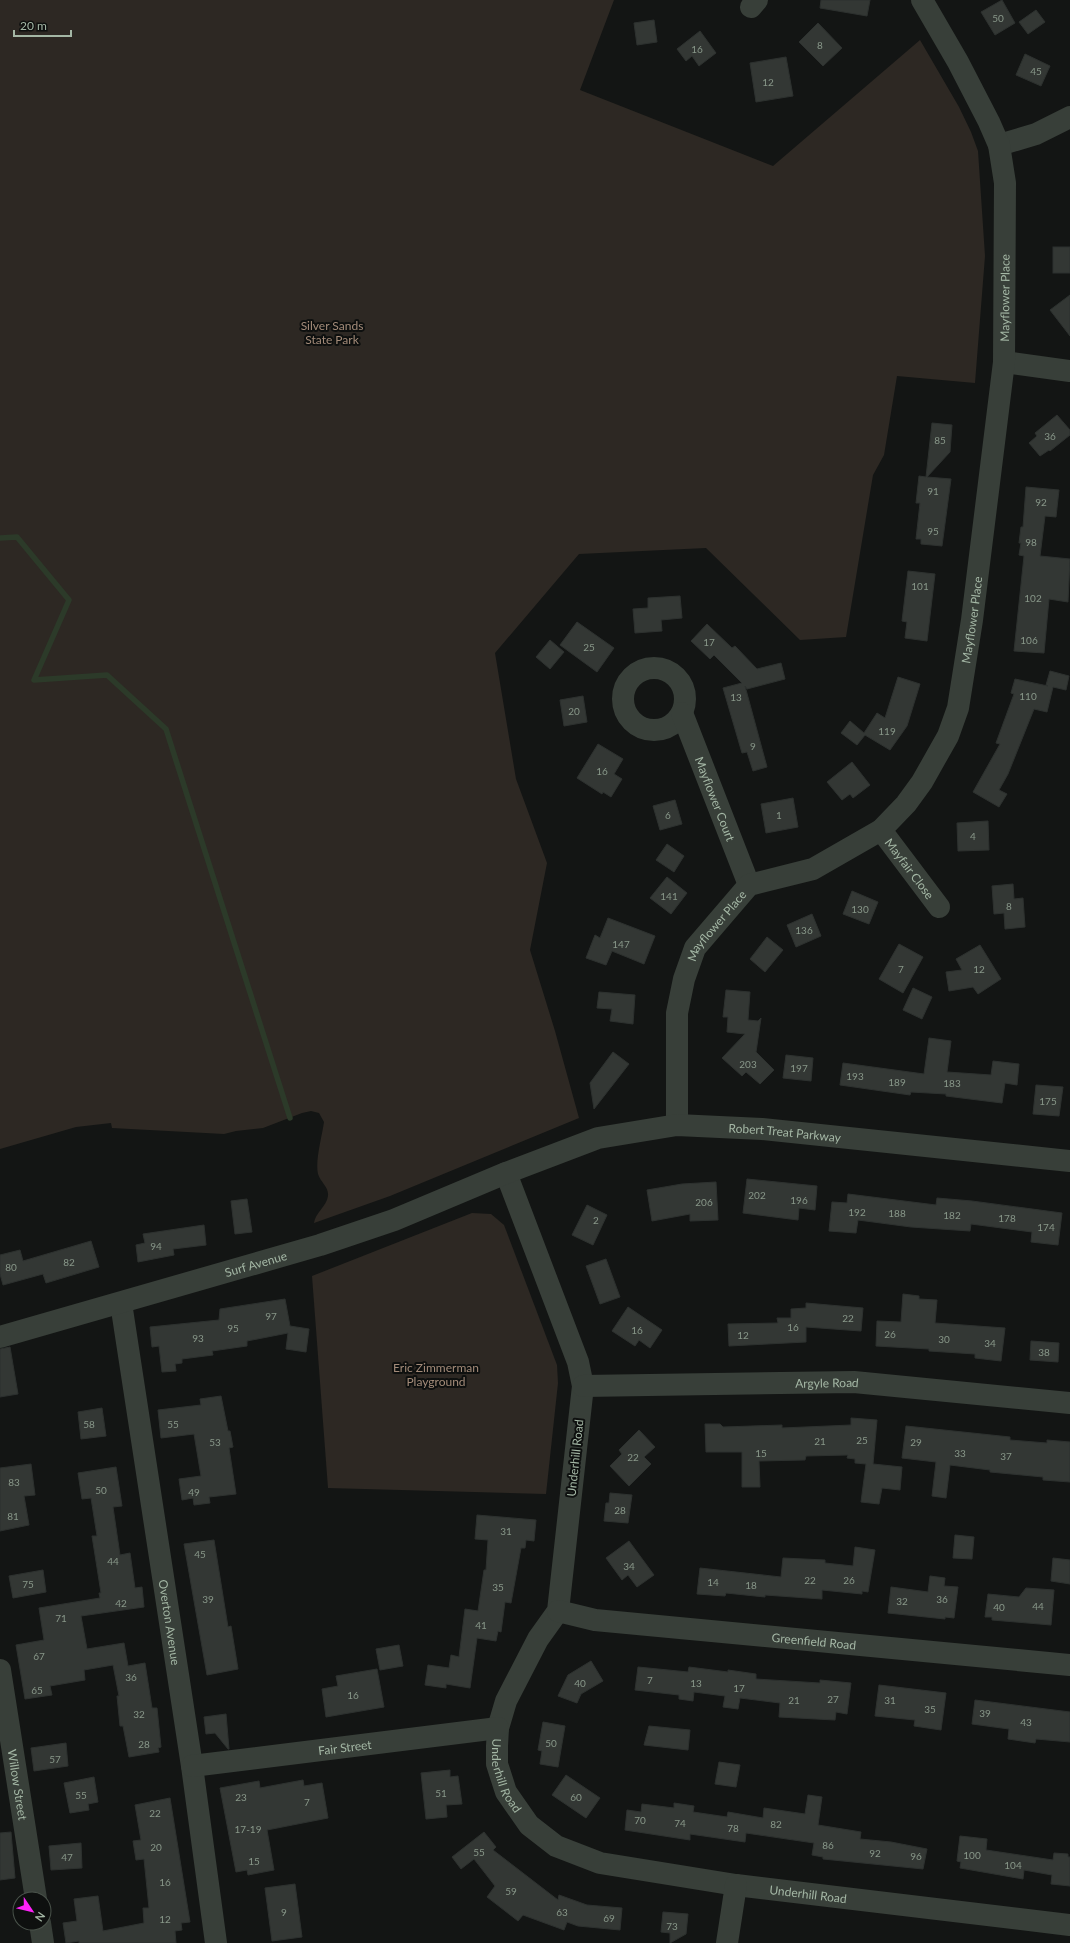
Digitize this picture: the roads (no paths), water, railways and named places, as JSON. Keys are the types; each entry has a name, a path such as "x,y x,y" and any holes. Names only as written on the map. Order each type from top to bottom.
{"street":[{"name":"Mayflower Place","path":"676,1126 678,1013 684,979 695,948 749,885 813,869 881,830 906,804 925,777 948,736 958,708 972,620 1004,362 1005,183 999,145 958,62 922,0"},
{"path":"999,145 1036,134 1070,118"},
{"path":"1004,362 1070,371"},
{"name":"Mayflower Court","path":"682,713 749,885"},
{"name":"Mayfair Close","path":"881,830 938,907"},
{"name":"Robert Treat Parkway","path":"506,1173 598,1138 676,1126 762,1129 1070,1161"},
{"name":"Surf Avenue","path":"0,1338 320,1245 387,1223 506,1173"},
{"name":"Underhill Road","path":"506,1173 578,1362 583,1386 558,1612 538,1639 516,1679 506,1701 498,1728 497,1764 506,1792 529,1825 556,1846 600,1863 736,1885 1070,1924"},
{"name":"Overton Avenue","path":"122,1303 192,1766 216,1943"},
{"name":"Argyle Road","path":"583,1386 854,1382 1070,1403"},
{"name":"Greenfield Road","path":"558,1612 595,1620 1070,1665"},
{"name":"Willow Street","path":"0,1670 35,1891"},
{"name":"Fair Street","path":"192,1766 498,1728"},
{"path":"726,1943 736,1885"},
{"path":"41,1931 43,1943"}],"waterway":[{"path":"0,538 17,537 69,600 34,680 107,675 166,729 290,1118"}],"park label":[{"name":"Silver Sands State Park","path":"332,332"},
{"name":"Eric Zimmerman Playground","path":"436,1374"}]}
